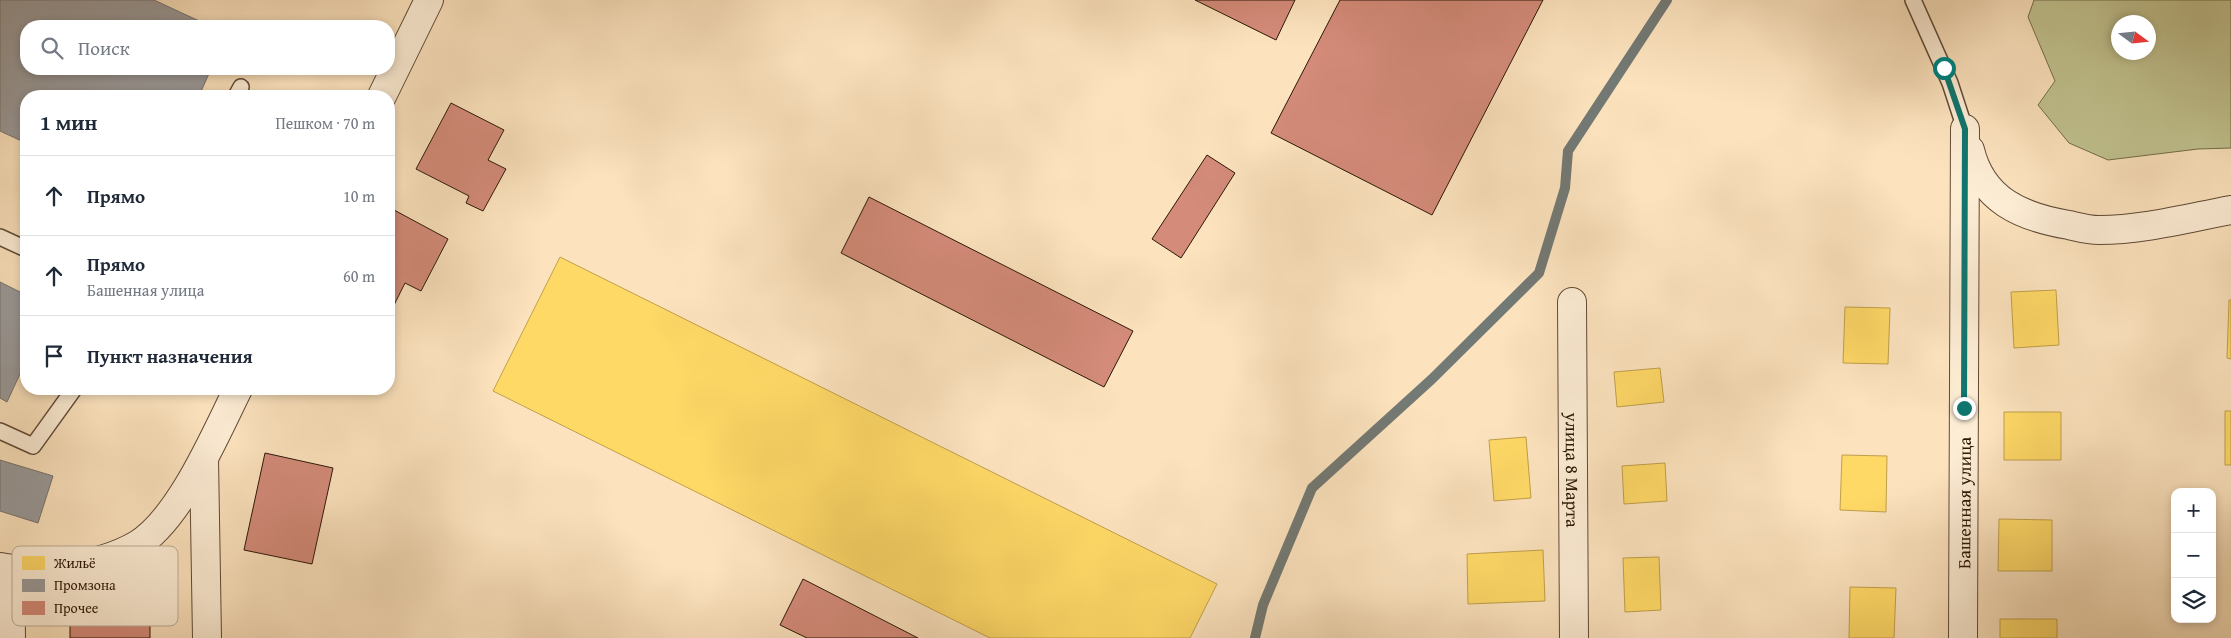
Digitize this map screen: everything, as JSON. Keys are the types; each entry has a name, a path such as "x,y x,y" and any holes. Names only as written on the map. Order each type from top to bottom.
{"street":[{"path":"395,69 429,0"},
{"path":"385,90 392,75"},
{"path":"1965,129 1975,169 1992,193 2015,210 2046,222 2097,230 2153,225 2231,210"},
{"name":"Башенная улица","path":"1963,638 1965,129"},
{"name":"улица 8 Марта","path":"1572,302 1574,638"},
{"path":"134,546 161,522 193,480 235,395"},
{"path":"204,458 207,638"},
{"path":"5,568 11,638"}],"lane":[{"path":"1913,0 1950,83 1965,129"},
{"path":"0,237 20,246"},
{"path":"0,431 33,446 70,395"}],"green space":[{"path":"2034,0 2231,0 2231,148 2198,149 2108,160 2069,143 2038,105 2055,81 2028,17"}],"building: Жильё":[{"path":"560,257 1217,584 1190,638 990,638 493,391"},
{"path":"2056,290 2059,345 2014,348 2011,292"},
{"path":"2229,300 2231,300 2231,359 2227,358"},
{"path":"1845,307 1890,308 1888,364 1843,363"},
{"path":"1660,368 1664,402 1617,407 1614,372"},
{"path":"2225,411 2231,411 2231,465 2225,465"},
{"path":"2004,412 2061,412 2061,460 2004,460"},
{"path":"1526,437 1531,498 1494,501 1489,440"},
{"path":"1842,455 1887,456 1886,512 1840,510"},
{"path":"1665,463 1667,501 1624,504 1622,466"},
{"path":"1999,519 2052,520 2052,571 1998,571"},
{"path":"1543,550 1545,601 1468,604 1467,554"},
{"path":"1659,557 1661,610 1625,612 1623,558"},
{"path":"1850,587 1896,588 1894,638 1849,638"},
{"path":"2000,619 2057,619 2057,638 2000,638"}],"building: Промзона":[{"path":"0,0 154,0 197,20 20,20 20,75 208,75 202,90 20,90 20,140 0,131"},
{"path":"0,282 20,292 20,374 7,402 0,398"},
{"path":"0,460 53,476 38,523 0,511"}],"building: Прочее":[{"path":"1195,0 1295,0 1276,40"},
{"path":"1340,0 1543,0 1432,215 1271,133"},
{"path":"451,103 504,130 488,160 506,169 483,211 466,203 469,196 416,169"},
{"path":"1207,155 1235,173 1181,258 1152,239"},
{"path":"869,197 1133,331 1104,387 841,253"},
{"path":"395,211 448,239 421,291 405,283 395,303"},
{"path":"265,453 333,468 312,564 244,550"},
{"path":"803,579 918,638 807,638 780,625"},
{"path":"70,626 150,626 150,638 70,638"}],"waterway":[{"path":"1255,638 1263,605 1312,488 1432,379 1539,273 1565,188 1568,151 1667,0"}],"route":[{"path":"1944,68 1965,129 1964,408"}]}
